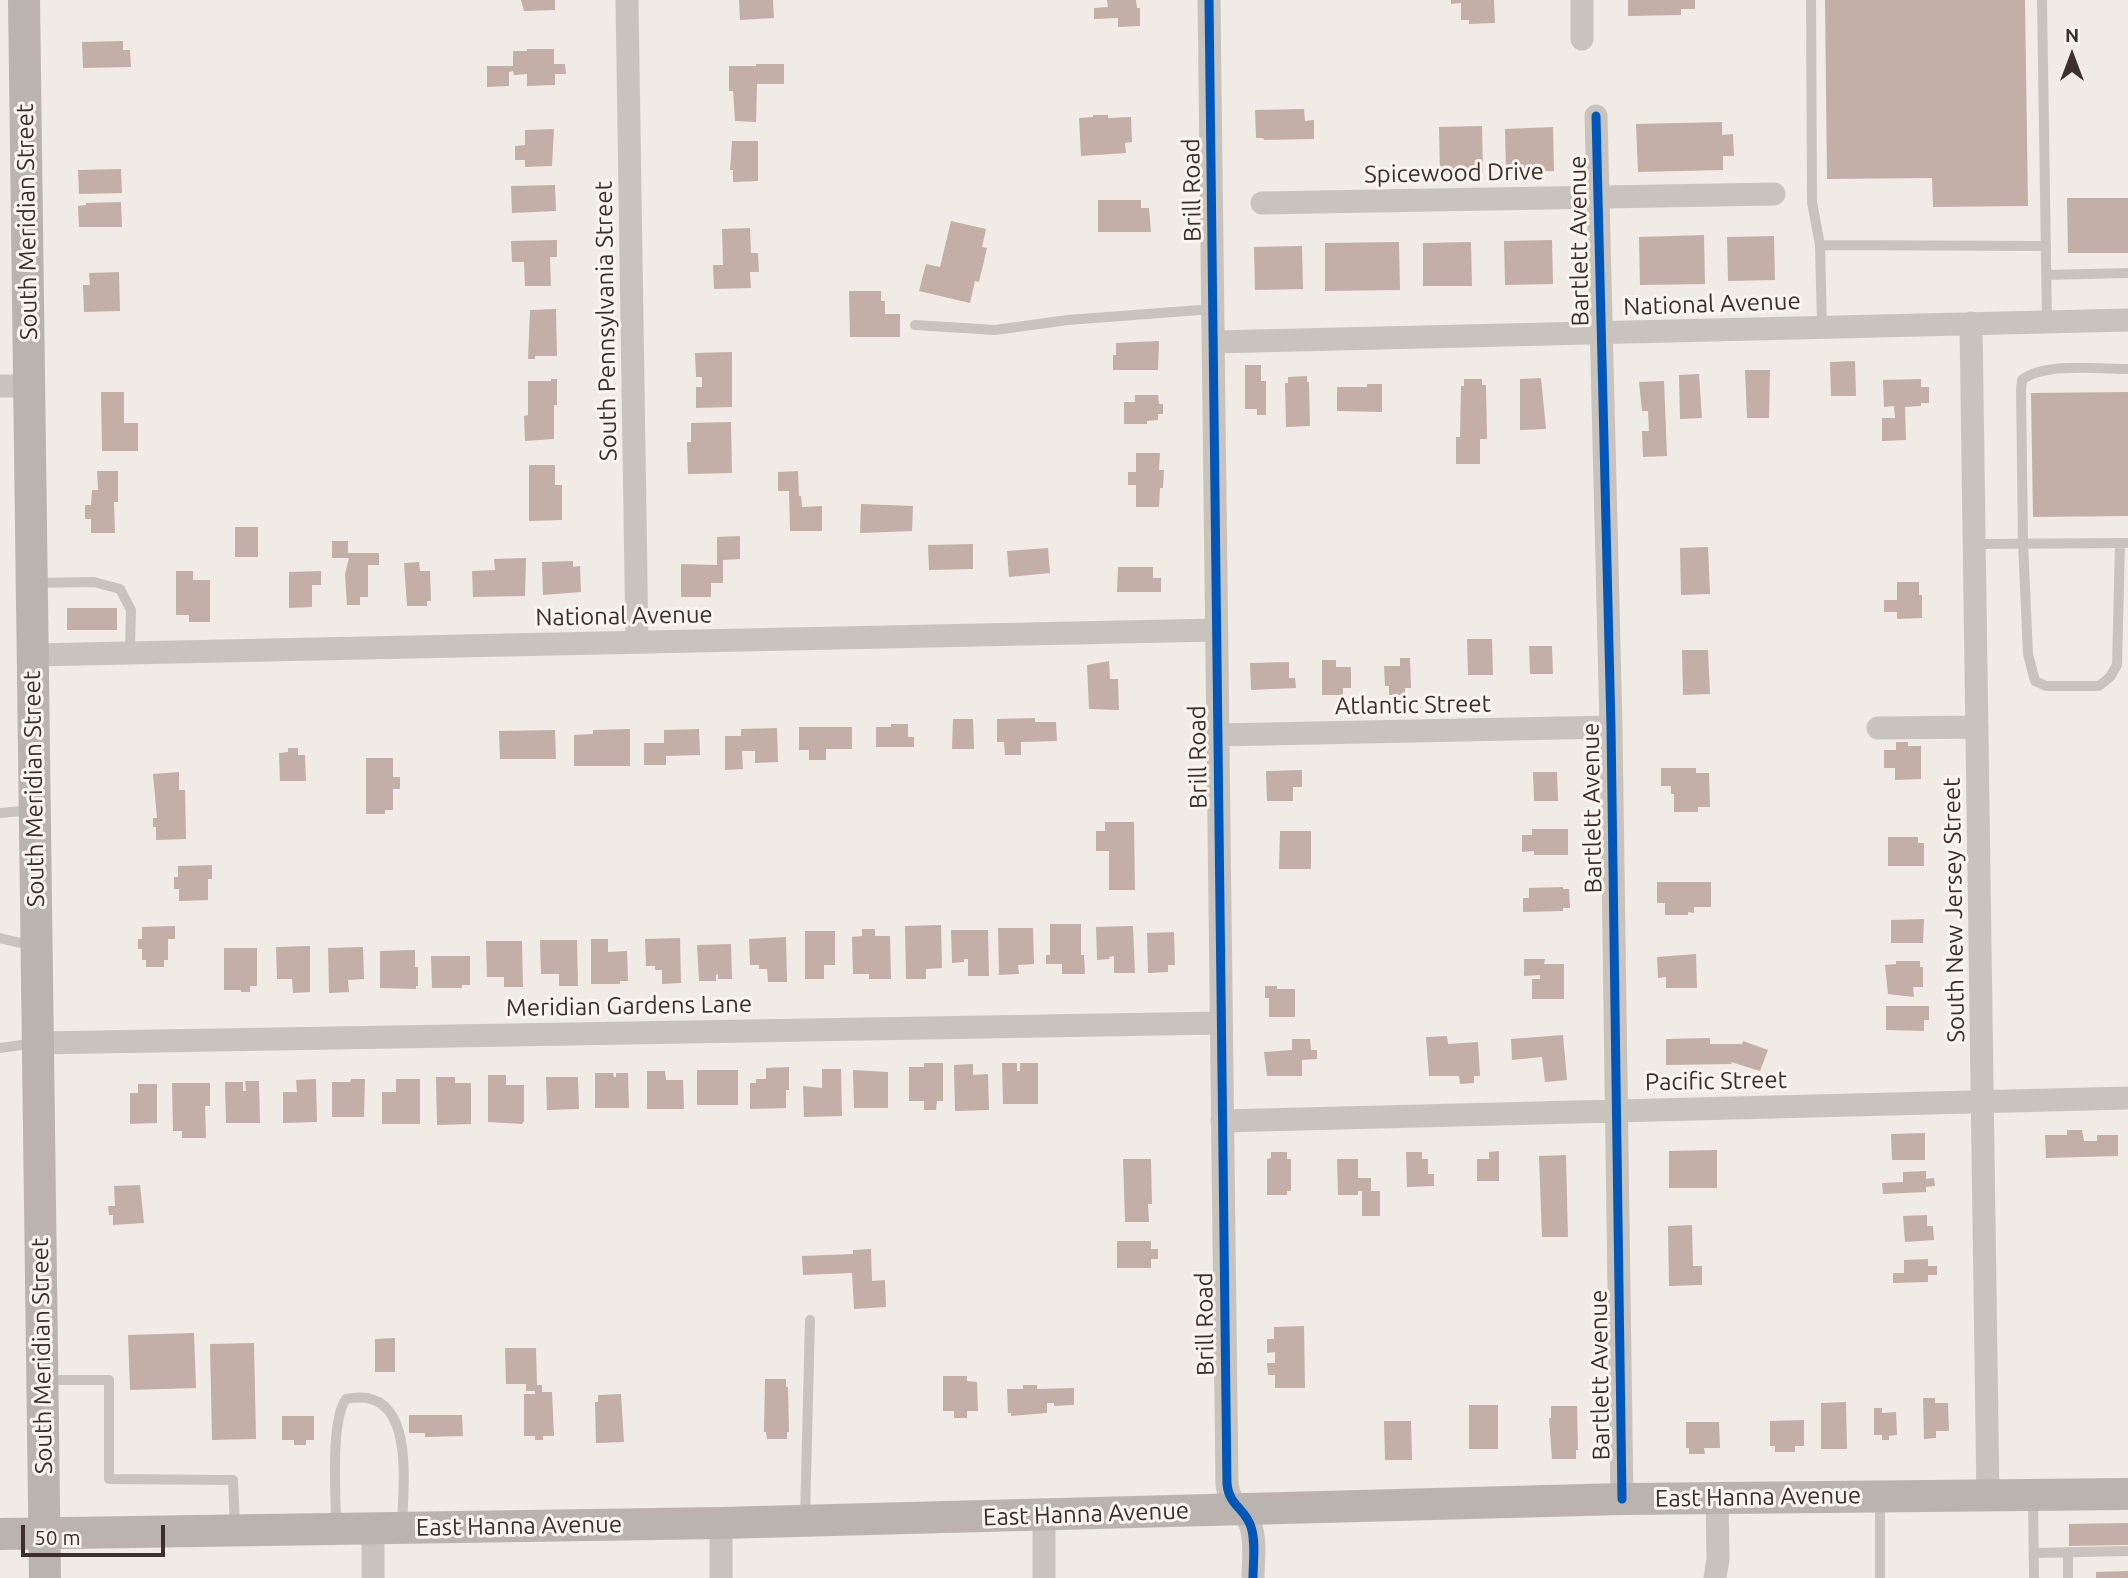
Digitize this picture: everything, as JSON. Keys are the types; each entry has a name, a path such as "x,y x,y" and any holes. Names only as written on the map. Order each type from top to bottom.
{"main road":[{"name":"South Meridian Street","path":"24,0 15,386 33,583 45,1578"},
{"name":"East Hanna Avenue","path":"0,1534 805,1521 1622,1499 2128,1494"}],"street":[{"name":"South Pennsylvania Street","path":"627,0 637,642"},
{"name":"Brill Road","path":"1209,0 1227,1488 1231,1501 1250,1522 1253,1533 1253,1578"},
{"path":"1581,0 1582,39"},
{"name":"Bartlett Avenue","path":"1596,117 1611,727 1622,1499"},
{"name":"Spicewood Drive","path":"1262,203 1774,194"},
{"name":"National Avenue","path":"1214,342 2128,320"},
{"name":"South New Jersey Street","path":"1971,323 1988,1496"},
{"name":"National Avenue","path":"33,655 1216,630"},
{"name":"Atlantic Street","path":"1217,735 1611,727"},
{"path":"1878,728 1976,727"},
{"name":"Meridian Gardens Lane","path":"38,1042 1221,1023"},
{"name":"Pacific Street","path":"1222,1121 2128,1098"},
{"path":"1715,1578 1718,1559 1717,1498"},
{"path":"1044,1515 1044,1578"},
{"path":"721,1522 721,1578"},
{"path":"373,1578 388,1529"}],"lane":[{"path":"1811,0 1812,202 1820,245 1822,326"},
{"path":"2042,0 2047,322"},
{"path":"1820,245 2046,246"},
{"path":"2046,275 2128,273"},
{"path":"915,325 995,330 1068,320 1213,309"},
{"path":"1974,544 2023,543 2124,543 2117,665 2110,677 2099,686 2046,686 2035,681 2030,670 2023,543 2021,390 2022,380 2031,373 2049,370 2128,369"},
{"path":"33,583 94,582 120,589 131,610 130,652"},
{"path":"0,813 34,810"},
{"path":"0,938 36,947"},
{"path":"0,1048 38,1042"},
{"path":"805,1521 810,1320"},
{"path":"42,1380 109,1380 109,1479 233,1480 235,1530"},
{"path":"336,1529 337,1428 340,1408 346,1399 360,1396 381,1403 397,1423 404,1449 388,1529"},
{"path":"2033,1495 2034,1578"},
{"path":"1880,1496 1880,1578"},
{"path":"2034,1553 2128,1551"},
{"path":"2068,1552 2068,1578"}],"building":[{"path":"521,0 555,0 555,10 524,11"},
{"path":"739,0 773,0 774,18 740,20"},
{"path":"1107,0 1136,0 1137,8 1140,8 1140,26 1118,27 1118,18 1094,19 1094,8 1108,7"},
{"path":"1451,0 1494,0 1495,23 1469,24 1469,20 1461,20 1461,3 1451,4"},
{"path":"1628,0 1695,0 1695,9 1681,9 1681,15 1628,16"},
{"path":"1825,0 2025,0 2028,206 1933,207 1932,178 1827,179"},
{"path":"123,41 123,50 130,50 131,67 83,68 82,42"},
{"path":"554,49 554,64 565,64 566,74 555,74 555,85 527,86 527,74 514,75 513,71 509,72 509,86 487,87 487,66 513,66 513,51"},
{"path":"784,64 784,84 757,84 756,122 735,121 733,91 729,91 729,66"},
{"path":"1304,109 1305,121 1314,120 1314,139 1256,138 1255,110"},
{"path":"1108,115 1108,118 1131,117 1132,142 1125,143 1126,153 1081,156 1079,118"},
{"path":"1722,122 1722,135 1733,134 1734,156 1723,156 1723,170 1638,172 1636,124"},
{"path":"1482,126 1483,173 1440,174 1439,127"},
{"path":"1553,127 1554,171 1506,172 1505,129"},
{"path":"554,129 552,166 525,167 525,160 515,160 515,146 525,145 525,130"},
{"path":"732,141 758,141 758,181 733,182 733,170 730,170"},
{"path":"121,169 122,193 79,194 78,170"},
{"path":"555,185 556,211 512,213 511,186"},
{"path":"2067,198 2128,198 2128,253 2068,253"},
{"path":"1098,200 1141,200 1141,208 1149,208 1151,232 1098,232"},
{"path":"121,202 122,227 79,227 78,206 86,203"},
{"path":"951,221 986,229 982,247 987,248 979,282 975,281 970,303 919,291 926,264 940,267"},
{"path":"750,228 751,253 758,253 759,272 750,272 751,288 714,289 713,265 723,265 722,229"},
{"path":"1704,235 1705,284 1640,285 1639,237"},
{"path":"1774,236 1775,280 1728,281 1727,237"},
{"path":"557,240 557,257 550,257 551,286 525,286 524,262 512,262 511,241"},
{"path":"1552,240 1553,284 1505,285 1504,241"},
{"path":"1399,242 1400,290 1325,291 1325,243"},
{"path":"1471,242 1472,286 1423,286 1423,243"},
{"path":"1302,246 1303,289 1255,290 1254,247"},
{"path":"119,272 120,311 84,312 83,285 90,285 89,273"},
{"path":"849,291 881,291 881,301 885,301 885,314 900,314 900,337 850,337"},
{"path":"556,309 557,356 535,356 535,359 528,359 530,310"},
{"path":"1159,341 1158,370 1113,370 1116,343"},
{"path":"732,352 732,407 696,408 696,387 702,387 702,377 696,377 695,353"},
{"path":"1855,361 1856,396 1831,396 1830,362"},
{"path":"1245,365 1261,365 1261,381 1266,381 1266,415 1257,415 1257,409 1245,409"},
{"path":"1745,370 1770,370 1769,418 1747,418"},
{"path":"1699,374 1702,418 1680,419 1679,375"},
{"path":"1307,376 1310,426 1286,427 1285,383 1288,383 1288,377"},
{"path":"1541,378 1546,429 1520,430 1520,379"},
{"path":"557,379 554,439 525,441 524,416 528,415 528,381"},
{"path":"1464,379 1482,379 1482,385 1486,385 1487,439 1480,439 1480,464 1456,464 1456,437 1460,437 1461,386 1464,386"},
{"path":"1921,379 1921,387 1929,387 1929,403 1905,407 1906,440 1882,441 1882,418 1895,418 1894,406 1884,407 1883,380"},
{"path":"1664,381 1667,456 1643,457 1642,431 1649,431 1648,411 1642,411 1639,382"},
{"path":"1367,384 1382,384 1382,412 1337,411 1337,387 1367,387"},
{"path":"101,392 124,392 124,423 138,423 138,451 102,451"},
{"path":"2128,392 2128,516 2033,517 2031,393"},
{"path":"1135,395 1158,395 1159,404 1163,404 1163,414 1158,414 1158,420 1147,421 1147,424 1124,424 1124,402 1135,402"},
{"path":"731,422 732,473 688,474 687,442 691,442 691,423"},
{"path":"1136,453 1160,453 1159,470 1164,470 1159,507 1136,507 1136,485 1128,485 1128,472 1136,472"},
{"path":"529,465 555,465 555,485 562,485 562,520 529,521"},
{"path":"97,471 118,471 118,502 114,502 115,533 91,533 91,519 85,519 85,505 91,505 92,490 98,490"},
{"path":"798,471 802,507 822,506 822,531 790,531 789,491 778,491 778,472"},
{"path":"861,504 913,506 912,531 860,533"},
{"path":"235,527 258,527 258,557 235,557"},
{"path":"740,536 740,559 723,560 723,583 711,583 711,597 681,597 681,564 717,565 717,537"},
{"path":"332,541 348,541 348,553 379,553 379,565 368,565 368,597 360,597 360,605 347,605 345,574 349,558 332,558"},
{"path":"973,544 973,569 929,570 928,545"},
{"path":"1708,547 1710,594 1681,595 1680,548"},
{"path":"1048,548 1050,573 1009,577 1007,551"},
{"path":"526,558 525,596 473,597 472,571 495,570 494,559"},
{"path":"573,561 573,567 580,566 581,592 543,595 542,562"},
{"path":"419,562 420,571 430,571 431,601 427,601 427,606 407,606 404,563"},
{"path":"1118,567 1153,567 1153,578 1161,578 1161,592 1117,592"},
{"path":"176,571 193,571 193,580 210,580 210,622 189,622 189,615 176,615"},
{"path":"321,571 321,585 312,585 312,607 289,608 289,572"},
{"path":"1897,582 1919,582 1922,618 1897,619 1897,612 1884,612 1884,600 1897,600"},
{"path":"67,608 117,608 117,630 67,630"},
{"path":"1467,639 1492,639 1493,675 1468,675"},
{"path":"1529,646 1552,646 1553,674 1530,674"},
{"path":"1682,650 1708,650 1710,694 1683,695"},
{"path":"1400,658 1410,658 1411,688 1405,688 1405,695 1389,695 1389,686 1385,686 1384,666 1400,666"},
{"path":"1322,660 1336,660 1336,667 1351,667 1351,688 1343,688 1343,695 1322,695"},
{"path":"1109,661 1110,679 1118,679 1119,710 1089,709 1087,665"},
{"path":"1289,662 1289,678 1295,678 1296,688 1251,690 1250,663"},
{"path":"1035,718 1035,722 1056,722 1057,741 1021,742 1021,755 1005,755 1004,742 997,742 997,719"},
{"path":"953,719 973,719 974,749 952,749"},
{"path":"891,724 908,724 908,737 914,737 914,747 876,747 876,727 891,727"},
{"path":"799,727 852,727 852,749 826,749 826,760 809,760 809,750 799,750"},
{"path":"777,728 778,762 755,763 755,751 742,751 743,769 725,770 725,736 741,736 741,729"},
{"path":"630,729 630,766 574,766 574,735 593,734 593,730"},
{"path":"699,729 700,755 666,756 666,765 644,765 644,743 664,743 664,730"},
{"path":"555,730 556,759 500,759 499,731"},
{"path":"1896,742 1921,746 1921,779 1895,780 1895,768 1884,768 1884,750 1896,750"},
{"path":"288,748 298,748 298,755 305,755 306,781 280,781 279,753 288,752"},
{"path":"366,758 393,758 393,777 400,777 400,789 393,789 393,810 385,810 385,814 366,814"},
{"path":"1661,768 1696,768 1696,773 1709,773 1710,807 1698,807 1698,812 1674,812 1671,786 1661,786"},
{"path":"1302,770 1302,787 1293,787 1293,801 1267,801 1266,771"},
{"path":"179,772 179,790 185,790 186,839 156,840 156,827 153,827 153,818 157,818 153,774"},
{"path":"1533,772 1557,772 1558,801 1534,801"},
{"path":"1105,822 1134,822 1135,890 1109,890 1109,851 1096,851 1096,831 1105,831"},
{"path":"1532,829 1568,829 1568,855 1534,855 1534,851 1522,852 1522,835 1532,835"},
{"path":"1280,831 1311,831 1311,869 1279,869"},
{"path":"1888,837 1918,837 1918,843 1924,843 1924,866 1888,866"},
{"path":"212,865 212,879 208,879 208,900 179,901 179,889 174,889 178,866"},
{"path":"1657,882 1711,882 1711,907 1694,907 1694,913 1688,912 1688,915 1665,915 1665,903 1657,903"},
{"path":"1529,888 1569,889 1570,908 1563,908 1563,911 1523,912 1523,898 1529,898"},
{"path":"1924,919 1923,943 1891,943 1891,920"},
{"path":"1050,924 1081,924 1081,955 1084,955 1085,974 1062,974 1062,964 1046,964 1046,955 1050,955"},
{"path":"941,925 942,968 926,969 926,979 906,979 905,926"},
{"path":"175,926 175,939 168,939 168,960 164,960 164,967 146,967 146,960 142,960 142,949 138,949 138,939 142,939 142,927"},
{"path":"1133,926 1135,973 1114,973 1114,956 1097,960 1096,927"},
{"path":"998,928 1033,928 1034,964 1018,965 1019,974 999,975"},
{"path":"862,929 875,929 875,936 890,936 891,979 869,979 869,974 853,974 852,937 862,936"},
{"path":"951,930 988,930 989,976 968,976 968,959 952,963"},
{"path":"805,931 835,931 835,965 824,965 824,979 805,979"},
{"path":"1174,932 1175,965 1168,965 1168,972 1148,973 1147,933"},
{"path":"786,937 787,982 768,982 767,969 750,965 749,939"},
{"path":"680,938 681,983 662,984 662,970 655,970 655,966 646,966 645,939"},
{"path":"591,939 608,939 608,952 627,951 628,981 620,981 620,984 591,984"},
{"path":"540,940 577,940 578,986 559,986 559,974 541,974"},
{"path":"486,941 522,941 523,987 504,987 504,977 487,977"},
{"path":"731,944 732,979 718,979 718,974 716,981 699,981 697,945"},
{"path":"310,946 310,992 293,993 292,979 277,979 276,947"},
{"path":"363,947 364,979 348,980 349,992 329,993 328,948"},
{"path":"224,948 257,948 257,986 250,986 250,992 224,990"},
{"path":"415,950 415,967 418,967 416,989 380,988 380,951"},
{"path":"1696,954 1697,988 1666,988 1666,977 1658,978 1657,957"},
{"path":"431,956 470,956 470,985 462,985 462,988 432,988"},
{"path":"1524,959 1545,959 1544,964 1564,964 1564,999 1532,999 1532,979 1540,979 1540,975 1524,976"},
{"path":"1896,961 1920,961 1920,967 1923,967 1923,987 1913,987 1914,997 1888,994 1885,965 1896,964"},
{"path":"1265,986 1295,989 1295,1017 1269,1017 1269,998 1265,998"},
{"path":"1886,1006 1929,1006 1929,1020 1924,1020 1924,1031 1886,1030"},
{"path":"1563,1035 1567,1080 1545,1082 1542,1057 1512,1060 1511,1039"},
{"path":"1447,1036 1448,1044 1478,1042 1480,1076 1474,1076 1474,1083 1460,1084 1459,1076 1429,1076 1426,1037"},
{"path":"1710,1038 1710,1044 1742,1044 1743,1041 1768,1050 1760,1071 1731,1062 1732,1064 1666,1065 1666,1039"},
{"path":"1292,1039 1310,1039 1311,1050 1317,1050 1317,1059 1302,1060 1302,1076 1267,1076 1264,1052 1292,1050"},
{"path":"924,1063 943,1063 943,1101 937,1101 936,1110 924,1110 924,1101 909,1101 909,1067 924,1067"},
{"path":"1002,1063 1017,1063 1017,1071 1020,1071 1020,1063 1038,1063 1038,1104 1003,1104"},
{"path":"973,1064 973,1075 988,1074 989,1110 955,1111 954,1065"},
{"path":"789,1067 786,1108 750,1109 750,1083 756,1083 756,1079 766,1079 766,1068"},
{"path":"822,1069 841,1069 842,1116 804,1117 803,1086 822,1088"},
{"path":"697,1070 738,1070 738,1105 697,1105"},
{"path":"853,1070 888,1072 888,1108 854,1108"},
{"path":"647,1071 665,1071 666,1080 683,1080 684,1109 647,1109"},
{"path":"595,1073 613,1073 616,1077 616,1073 628,1073 629,1108 595,1108"},
{"path":"488,1075 506,1075 506,1085 524,1085 522,1124 488,1122"},
{"path":"436,1077 455,1077 455,1083 471,1083 471,1124 437,1125"},
{"path":"546,1077 578,1077 579,1109 547,1110"},
{"path":"316,1079 317,1122 283,1123 283,1092 297,1092 296,1080"},
{"path":"351,1079 365,1079 364,1117 332,1117 332,1082 350,1082"},
{"path":"396,1079 420,1079 420,1124 382,1124 382,1092 396,1092"},
{"path":"245,1081 259,1081 260,1123 226,1123 225,1082 243,1082 243,1091 246,1091"},
{"path":"172,1083 210,1083 210,1106 205,1106 206,1138 182,1138 182,1131 173,1131"},
{"path":"138,1084 157,1084 157,1123 130,1124 130,1093 138,1093"},
{"path":"2067,1130 2082,1130 2084,1141 2097,1141 2097,1135 2118,1135 2118,1156 2046,1158 2045,1135 2067,1135"},
{"path":"1925,1133 1925,1160 1892,1160 1891,1134"},
{"path":"1717,1150 1717,1188 1669,1188 1669,1151"},
{"path":"1499,1151 1499,1181 1477,1181 1477,1159 1489,1159 1489,1152"},
{"path":"1271,1152 1287,1152 1287,1159 1291,1159 1291,1191 1287,1191 1287,1195 1267,1195 1267,1159 1271,1158"},
{"path":"1406,1152 1422,1152 1422,1159 1428,1159 1428,1174 1434,1174 1434,1186 1407,1187"},
{"path":"1566,1155 1568,1237 1542,1237 1539,1156"},
{"path":"1123,1159 1151,1159 1152,1204 1148,1204 1149,1222 1125,1222"},
{"path":"1337,1159 1358,1159 1358,1178 1371,1178 1371,1191 1380,1191 1380,1216 1362,1216 1362,1191 1358,1191 1358,1195 1338,1195"},
{"path":"1926,1171 1926,1179 1934,1178 1935,1186 1926,1187 1926,1192 1883,1194 1882,1183 1903,1182 1903,1172"},
{"path":"140,1185 144,1223 113,1225 113,1215 109,1215 108,1206 115,1206 114,1186"},
{"path":"1927,1215 1927,1226 1933,1226 1934,1240 1905,1242 1903,1216"},
{"path":"1692,1225 1693,1266 1702,1266 1702,1285 1669,1286 1668,1226"},
{"path":"1117,1241 1151,1241 1151,1249 1158,1249 1158,1259 1151,1259 1151,1268 1117,1268"},
{"path":"871,1249 872,1281 885,1280 886,1307 854,1309 852,1273 803,1275 802,1256 853,1254 853,1250"},
{"path":"1928,1259 1928,1266 1937,1266 1937,1275 1928,1275 1928,1282 1893,1283 1893,1273 1904,1273 1904,1260"},
{"path":"1304,1326 1305,1388 1275,1388 1275,1375 1268,1375 1267,1363 1275,1363 1275,1352 1267,1353 1267,1339 1274,1339 1274,1327"},
{"path":"194,1333 196,1388 130,1390 128,1335"},
{"path":"395,1338 395,1372 375,1372 375,1339"},
{"path":"254,1343 256,1439 212,1440 210,1344"},
{"path":"505,1348 536,1348 537,1385 542,1385 542,1392 552,1392 554,1436 543,1436 543,1440 535,1440 535,1436 524,1436 524,1394 535,1394 535,1391 526,1391 526,1384 506,1384"},
{"path":"943,1376 967,1376 967,1381 977,1382 978,1411 967,1411 967,1418 954,1418 954,1411 943,1411"},
{"path":"765,1379 786,1379 789,1432 787,1439 767,1439 764,1432"},
{"path":"1023,1385 1037,1385 1037,1389 1074,1388 1074,1405 1054,1406 1054,1403 1047,1403 1047,1413 1011,1416 1011,1413 1008,1413 1007,1389 1023,1389"},
{"path":"621,1394 624,1442 596,1443 595,1402 598,1402 598,1395"},
{"path":"1923,1398 1935,1398 1935,1403 1948,1403 1949,1431 1936,1431 1936,1438 1924,1439"},
{"path":"1846,1402 1847,1449 1821,1449 1821,1403"},
{"path":"1469,1405 1498,1405 1498,1449 1469,1449"},
{"path":"1551,1406 1577,1406 1576,1459 1552,1459 1549,1418"},
{"path":"1874,1408 1882,1408 1882,1413 1896,1412 1897,1435 1889,1436 1889,1440 1882,1440 1882,1435 1874,1435"},
{"path":"409,1415 462,1415 463,1436 425,1437 425,1433 409,1433"},
{"path":"282,1416 314,1416 314,1440 306,1440 306,1445 294,1445 294,1440 282,1440"},
{"path":"1804,1420 1804,1446 1795,1446 1795,1452 1775,1452 1775,1446 1770,1446 1770,1421"},
{"path":"1384,1421 1411,1421 1412,1460 1385,1460"},
{"path":"1686,1422 1719,1422 1720,1448 1704,1448 1705,1454 1689,1454 1689,1448 1686,1448"},
{"path":"2128,1523 2128,1545 2069,1546 2069,1524"},
{"path":"2128,1571 2128,1578 2096,1578 2096,1572"}],"cycle path":[{"path":"1209,0 1227,1484 1231,1497 1245,1515 1253,1533 1253,1578"},
{"path":"1596,116 1611,727 1622,1499"}]}
